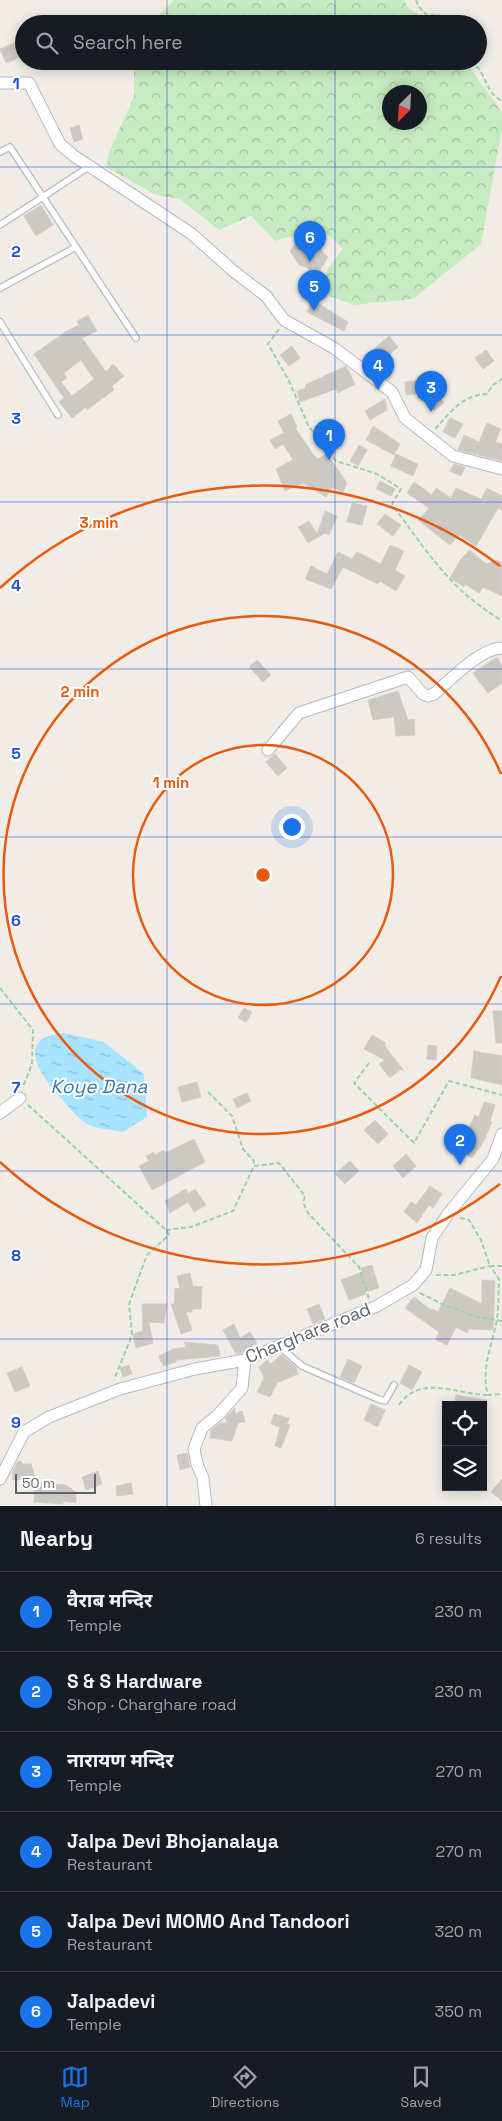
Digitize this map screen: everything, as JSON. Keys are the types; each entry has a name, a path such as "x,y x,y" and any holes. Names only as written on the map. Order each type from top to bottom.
{"street":[{"path":"0,83 28,83 60,144 192,234 232,270 266,296 284,320 334,348 392,392 405,418 453,456 502,469"},
{"path":"268,750 299,713 408,677 423,694 428,696 434,694 480,656 494,648 502,648"},
{"path":"0,1113 20,1098"},
{"path":"426,1270 432,1238 448,1214 493,1159 502,1134"},
{"name":"Charghare road","path":"0,1479 24,1432 49,1416 107,1396 120,1389 195,1369 245,1360 372,1308 409,1287 426,1270"},
{"path":"206,1506 203,1478 197,1464 194,1449 202,1428 218,1415 242,1388 245,1360"}],"lane":[{"path":"0,152 10,147 136,338"},
{"path":"0,225 90,166"},
{"path":"0,288 76,247"},
{"path":"0,322 58,416"},
{"path":"279,1346 302,1366 378,1399 385,1401 394,1385"}],"path":[{"path":"416,0 419,7 427,15"},
{"path":"480,70 491,92 502,102"},
{"path":"284,320 268,344 289,381 309,427 336,461 378,474 401,489 392,504 416,536 451,580 470,599 502,621"},
{"path":"431,438 432,432 462,401 475,395 487,394 502,379"},
{"path":"0,988 33,1030 32,1064 22,1087 20,1098 166,1230 169,1235 147,1255 129,1304 132,1335 107,1396"},
{"path":"369,1063 354,1083 414,1143 449,1081 502,1095"},
{"path":"166,1230 191,1227 233,1211 254,1166 254,1161 243,1149 232,1116 208,1092"},
{"path":"254,1166 279,1163 305,1196 303,1202 308,1213 359,1267 372,1308"},
{"path":"448,1214 469,1220 481,1240 490,1266 499,1279 497,1319 490,1345 484,1384 488,1395"},
{"path":"426,1270 436,1275 454,1275 490,1266 502,1266"},
{"path":"409,1287 448,1307 473,1316 502,1321"},
{"path":"399,1405 403,1398 416,1390 429,1386 488,1395 502,1394"}],"green space":[{"path":"174,0 404,0 408,8 419,15 159,15"},
{"path":"134,70 472,70 502,112 502,129 481,244 413,299 354,305 319,292 328,268 343,249 321,228 275,241 251,216 219,230 180,199 156,195 106,167 110,150 134,96"}],"water":[{"name":"Koye Dana","path":"64,1033 104,1042 144,1074 147,1117 123,1132 89,1125 74,1113 53,1089 36,1059 35,1050 39,1042 48,1036"}],"building":[{"path":"14,43 15,59 6,63 0,49"},
{"path":"79,125 83,139 74,142 70,128"},
{"path":"41,205 53,225 36,236 24,216"},
{"path":"313,235 320,239 316,245 328,257 313,282 308,268 299,265 290,251 300,237"},
{"path":"313,300 348,322 344,331 307,312"},
{"path":"88,315 97,331 82,338 106,372 113,364 124,376 112,386 114,390 87,410 86,407 72,418 59,402 64,398 34,354 65,332 79,325 77,321","holes":["81,360 94,379 72,396 61,382 67,378 64,373"]},
{"path":"389,336 398,347 384,359 375,348"},
{"path":"292,346 300,358 289,366 280,355"},
{"path":"486,350 494,361 483,369 475,358"},
{"path":"346,366 355,384 338,393 336,389 300,402 297,391 306,388 305,385"},
{"path":"421,380 422,393 406,395 405,382"},
{"path":"434,390 444,403 434,411 424,398"},
{"path":"385,399 387,410 370,420 365,411"},
{"path":"291,414 297,427 295,428 313,454 318,459 327,454 347,483 343,492 332,487 326,497 303,483 285,491 276,469 293,460 283,444 275,449 270,440 284,433 278,421"},
{"path":"450,418 463,424 455,438 443,432"},
{"path":"327,423 334,439 326,442 319,427"},
{"path":"487,423 501,429 495,442 502,444 502,461 458,450 464,435 479,442"},
{"path":"373,426 400,444 394,455 366,440"},
{"path":"359,445 367,450 358,466 350,461"},
{"path":"396,454 418,464 413,476 391,466"},
{"path":"454,464 465,467 461,476 450,471"},
{"path":"380,481 395,489 391,496 376,489"},
{"path":"414,482 432,495 436,488 451,498 456,488 481,499 487,488 502,496 502,510 498,508 476,546 459,535 450,545 418,520 429,508 407,493"},
{"path":"352,503 367,506 362,525 347,522"},
{"path":"325,511 337,516 329,535 325,533 308,543 298,527 309,521 317,534"},
{"path":"385,514 401,525 393,536 377,524"},
{"path":"390,545 404,551 395,570 405,576 396,591 380,581 378,584 343,567 331,589 305,579 311,566 327,574 338,552 352,559 357,552 381,564"},
{"path":"470,550 486,564 496,560 502,563 502,596 483,587 479,593 465,584 464,587 450,578 461,559"},
{"path":"497,657 502,666 502,683 488,693 473,673"},
{"path":"257,660 271,675 263,682 249,667"},
{"path":"398,691 408,720 414,719 415,735 396,736 394,717 373,720 368,700"},
{"path":"275,754 287,768 278,776 266,762"},
{"path":"244,1008 252,1012 246,1022 238,1018"},
{"path":"493,1011 502,1011 502,1043 496,1043"},
{"path":"372,1035 386,1043 384,1045 404,1071 401,1069 390,1078 379,1064 385,1060 364,1049"},
{"path":"428,1045 437,1046 436,1060 427,1059"},
{"path":"474,1051 502,1056 502,1085 471,1078"},
{"path":"197,1082 201,1097 182,1102 178,1087"},
{"path":"247,1093 251,1101 237,1108 233,1099"},
{"path":"484,1102 495,1105 490,1121 492,1122 484,1141 472,1158 451,1146 460,1130 466,1134 475,1115 479,1117"},
{"path":"375,1120 388,1134 378,1144 364,1130"},
{"path":"194,1139 205,1162 152,1190 139,1166 149,1161 146,1156 154,1152 155,1155 164,1150 165,1153"},
{"path":"406,1154 416,1166 403,1178 393,1166"},
{"path":"350,1161 359,1171 345,1184 335,1174"},
{"path":"430,1186 442,1194 433,1208 429,1205 417,1223 404,1212 411,1202 416,1205"},
{"path":"186,1189 188,1194 195,1189 206,1205 194,1212 188,1202 170,1213 165,1201"},
{"path":"372,1265 379,1288 349,1300 341,1280 362,1272 361,1268"},
{"path":"190,1273 193,1286 202,1287 201,1309 192,1309 192,1312 186,1312 192,1330 181,1334 171,1304 174,1304 175,1288 180,1289 177,1276"},
{"path":"482,1280 495,1281 493,1330 469,1329 467,1333 456,1327 447,1345 436,1340 439,1332 405,1308 414,1297 431,1310 433,1309 438,1312 450,1288 482,1304"},
{"path":"142,1304 167,1304 164,1323 149,1322 153,1343 136,1348 133,1334 143,1331"},
{"path":"319,1304 325,1319 313,1324 307,1309"},
{"path":"234,1324 240,1338 250,1332 257,1343 242,1353 236,1354 223,1330"},
{"path":"184,1342 218,1345 220,1356 176,1360 176,1362 163,1366 159,1356 173,1349 186,1347"},
{"path":"281,1355 296,1367 298,1374 277,1383 270,1397 257,1392 264,1378 259,1367 267,1360 270,1364"},
{"path":"348,1359 362,1366 354,1383 340,1377"},
{"path":"129,1365 132,1374 123,1377 120,1368"},
{"path":"409,1365 422,1372 412,1390 400,1383"},
{"path":"22,1367 30,1386 15,1392 7,1373"},
{"path":"456,1395 487,1400 487,1401 455,1401"},
{"path":"371,1404 385,1410 378,1427 364,1420"},
{"path":"235,1408 235,1414 242,1411 245,1422 238,1423 232,1441 210,1438 211,1430 220,1423 228,1423 225,1418"},
{"path":"274,1414 289,1418 287,1424 290,1425 281,1448 275,1446 280,1427 271,1424"},
{"path":"187,1453 190,1467 180,1470 177,1455"},
{"path":"21,1461 22,1464 31,1464 35,1477 13,1480 12,1473 17,1462"},
{"path":"98,1471 102,1484 86,1490 82,1477"},
{"path":"502,1479 502,1501 491,1492"},
{"path":"35,1483 66,1485 76,1492 76,1503 63,1501 63,1504 34,1502"},
{"path":"131,1483 133,1494 117,1496 116,1486"}],"place":[{"name":"Jalpadevi","path":"310,262"},
{"name":"Jalpa Devi MOMO And Tandoori","path":"314,311"},
{"name":"Jalpa Devi Bhojanalaya","path":"378,390"},
{"name":"नारायण मन्दिर","path":"431,412"},
{"name":"वैराब मन्दिर","path":"329,460"},
{"name":"S & S Hardware","path":"460,1165"}]}
